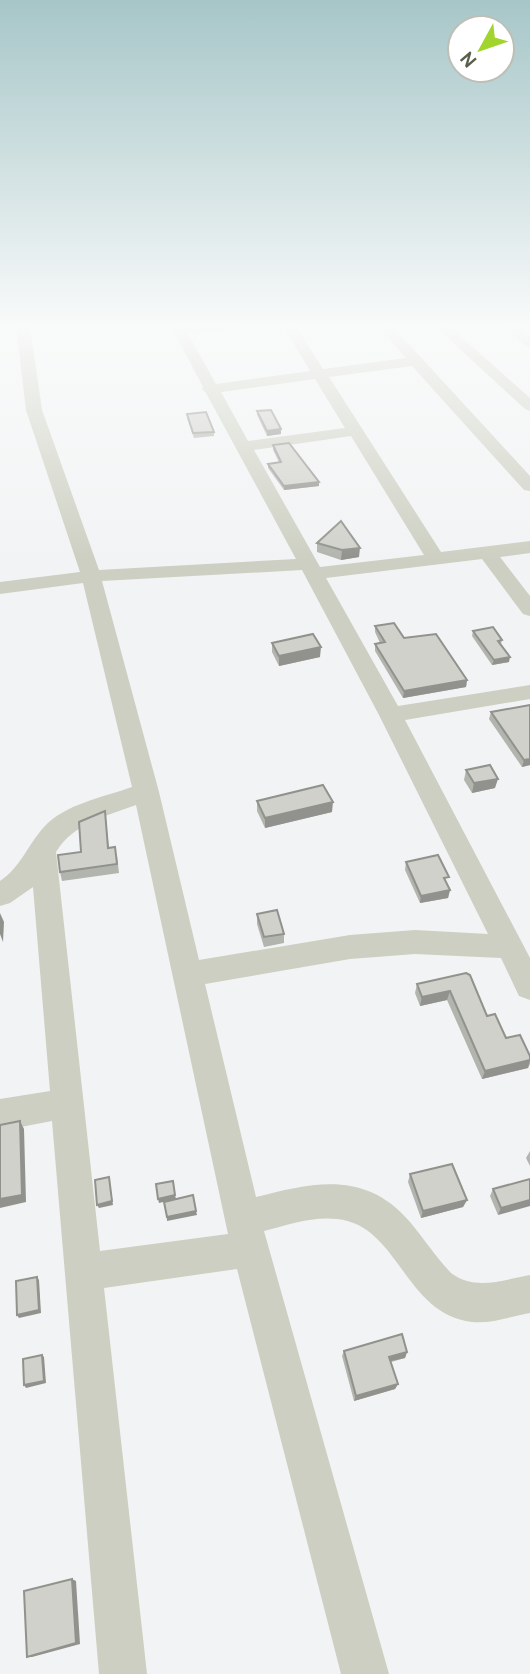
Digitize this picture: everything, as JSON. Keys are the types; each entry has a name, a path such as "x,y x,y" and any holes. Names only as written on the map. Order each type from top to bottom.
{"street":[{"path":"33,404 91,576 146,792 247,1234 365,1674"},
{"path":"218,404 391,715 530,988"},
{"path":"338,404 436,559"},
{"path":"455,404 530,486"},
{"path":"242,447 355,431"},
{"path":"0,588 91,576 311,569 436,559 530,547"},
{"path":"487,553 530,610"},
{"path":"391,715 530,692"},
{"path":"0,895 25,878 54,833 78,816 146,792"},
{"path":"187,974 350,947 415,942 509,947"},
{"path":"0,1115 67,1103"},
{"path":"83,1272 247,1234 326,1201 341,1200 363,1206 388,1223 446,1294 469,1303 530,1294"}],"lane":[{"path":"43,853 123,1674"}],"building":[{"path":"271,410 281,429 267,431 257,411"},
{"path":"206,412 214,432 193,433 187,414"},
{"path":"289,443 319,482 284,486 268,464 281,462 273,445"},
{"path":"341,521 360,548 342,550 317,543"},
{"path":"394,623 404,638 436,634 467,680 404,691 375,644 385,642 375,626"},
{"path":"493,627 502,640 498,641 510,657 494,660 473,631"},
{"path":"313,634 321,647 279,656 272,643"},
{"path":"530,705 530,759 524,760 491,712"},
{"path":"490,765 498,779 474,783 466,770"},
{"path":"323,785 333,802 265,818 257,801"},
{"path":"105,811 108,848 115,847 117,864 60,872 58,855 81,852 79,822"},
{"path":"438,855 449,877 444,878 450,890 421,896 406,862"},
{"path":"277,910 284,934 264,937 257,914"},
{"path":"466,973 470,975 487,1016 495,1014 506,1038 520,1035 530,1060 485,1071 450,991 422,997 417,984"},
{"path":"20,1121 22,1195 0,1199 0,1125"},
{"path":"452,1164 467,1200 423,1211 410,1174"},
{"path":"109,1177 112,1201 97,1205 95,1180"},
{"path":"530,1179 530,1200 501,1208 493,1189"},
{"path":"173,1181 175,1195 158,1199 156,1184"},
{"path":"193,1195 196,1211 167,1217 164,1202"},
{"path":"37,1277 39,1310 17,1315 16,1281"},
{"path":"402,1334 407,1352 389,1357 398,1384 356,1396 344,1351"},
{"path":"42,1355 44,1381 24,1385 23,1359"},
{"path":"72,1579 76,1643 27,1657 24,1591"}]}
